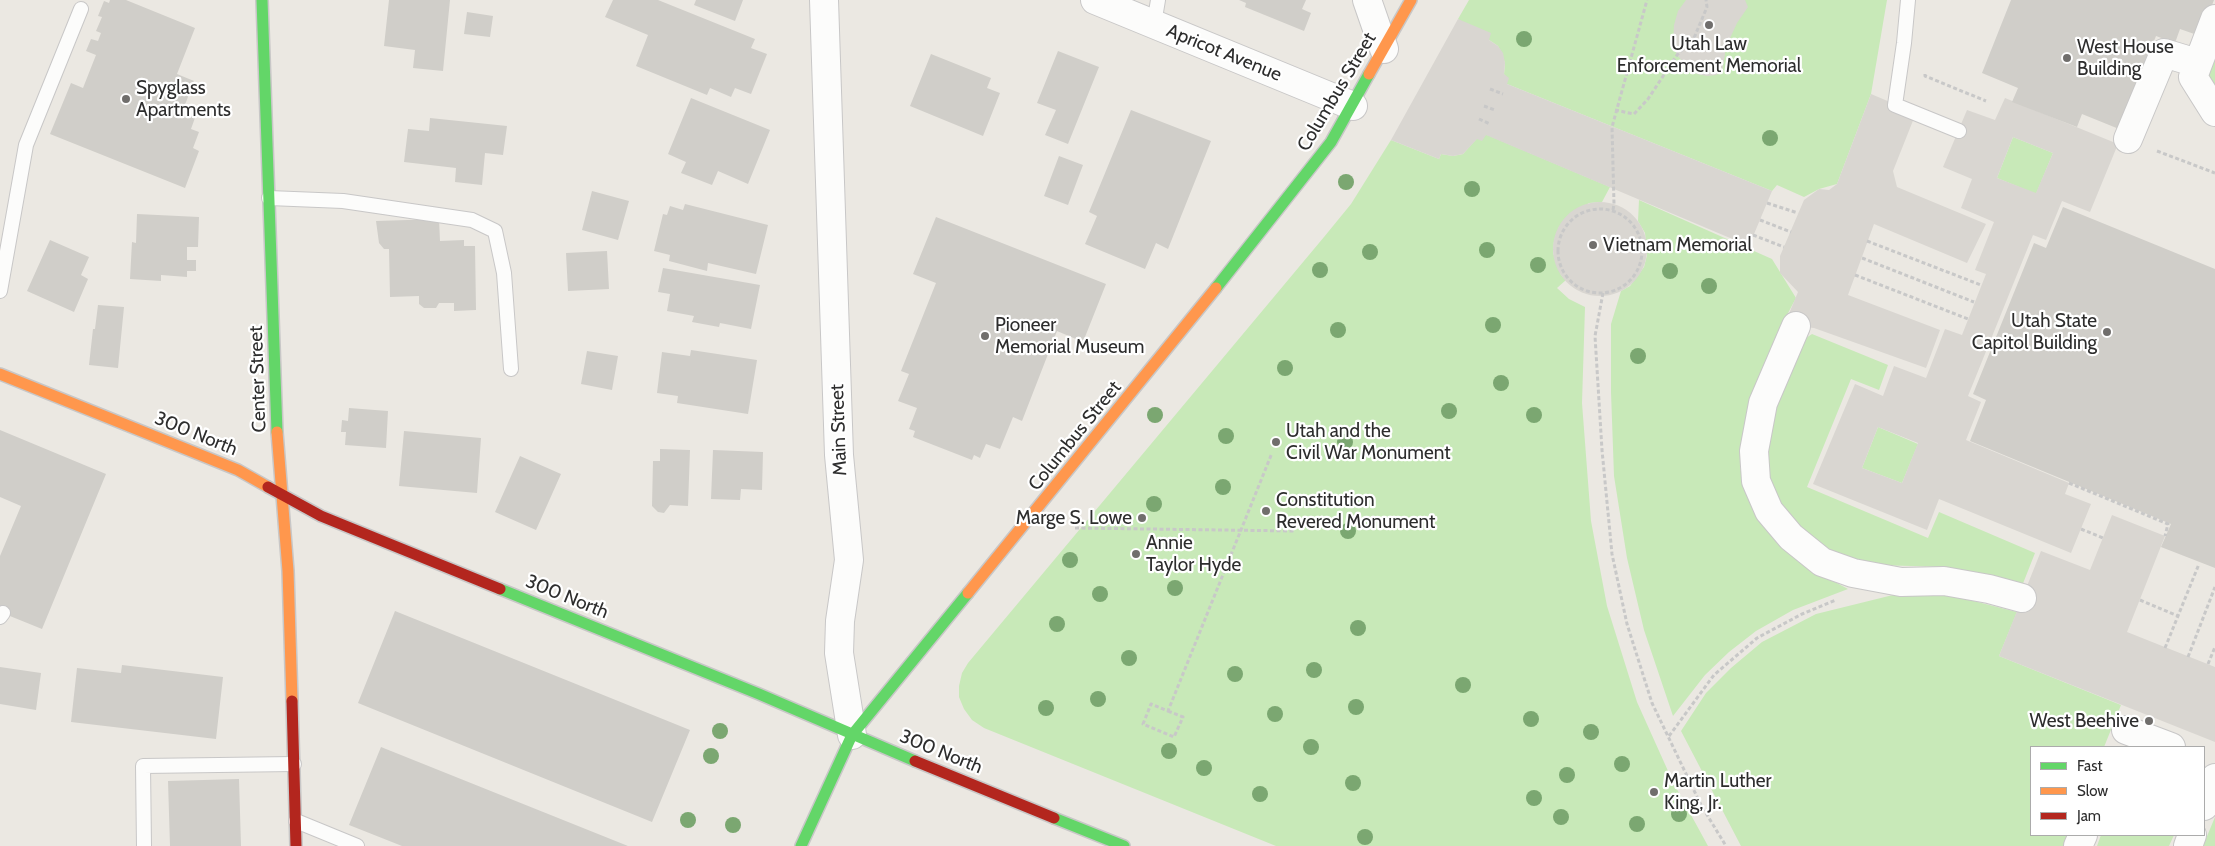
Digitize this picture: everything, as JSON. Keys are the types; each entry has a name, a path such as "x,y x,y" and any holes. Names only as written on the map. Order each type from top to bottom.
{"street":[{"name":"Center Street","path":"262,0 276,421 288,571 296,846"},
{"name":"Main Street","path":"824,0 839,456 849,560 840,622 839,653 852,735"},
{"name":"Apricot Avenue","path":"1095,0 1156,12 1353,106"},
{"path":"1367,0 1384,49"},
{"name":"Columbus Street","path":"852,735 1196,314 1331,142 1411,0"},
{"path":"2215,19 2192,77 2215,112"},
{"path":"2128,139 2164,52 2197,64"},
{"path":"1796,326 1764,403 1754,451 1756,481 1769,511 1791,537 1822,562 1853,574 1901,582 1944,581 1989,589 2022,598"},
{"name":"300 North","path":"0,374 238,470 321,516 759,694 852,735 1124,846"},
{"path":"2127,729 2169,746"},
{"path":"801,846 837,764 852,735"},
{"path":"2205,803 2215,778"}],"lane":[{"path":"1908,0 1895,105 1959,131"},
{"path":"0,291 26,145 81,9"},
{"path":"269,198 343,201 472,220 495,232 504,273 511,369"},
{"path":"144,846 143,766 294,764"},
{"path":"296,821 357,846"}],"path":[{"path":"1613,210 1612,127 1615,110 1647,0"},
{"path":"1615,110 1634,114 1648,99 1677,55 1694,38 1706,7 1706,0"},
{"path":"1924,68 1925,76 1986,101"},
{"path":"1490,89 1502,94"},
{"path":"1484,106 1495,110"},
{"path":"1479,119 1490,124"},
{"path":"1767,203 1798,213"},
{"path":"1599,208 1613,210 1625,217 1636,227 1642,240 1643,254 1640,268 1632,280 1621,289 1602,293 1593,293 1580,288 1569,280 1561,268 1558,255 1559,241 1564,228 1573,218 1585,211 1599,208"},
{"path":"1760,220 1790,232"},
{"path":"1754,235 1784,247"},
{"path":"1867,241 1981,285"},
{"path":"1862,258 1974,302"},
{"path":"1855,275 1968,319"},
{"path":"1602,293 1595,336 1602,450 1612,554 1627,624 1652,703 1701,805 1726,846"},
{"path":"1168,711 1272,453"},
{"path":"2069,482 2168,524 2165,536"},
{"path":"1076,528 1295,531"},
{"path":"2081,529 2102,538"},
{"path":"2165,648 2198,564"},
{"path":"2188,657 2215,587"},
{"path":"1669,736 1714,675 1757,638 1802,614 1842,598"},
{"path":"2140,600 2178,616"},
{"path":"2208,664 2215,647"},
{"path":"1151,704 1168,711 1183,717 1174,737 1143,724 1151,704"}],"green space":[{"path":"1469,0 1887,0 1871,94 1837,184 1819,189 1804,197 1777,185 1772,191 1507,84 1504,74 1505,63 1498,46 1458,19"},
{"path":"2215,45 2215,96 2201,77"},
{"path":"1485,134 1610,187 1602,202 1589,203 1559,227 1554,241 1553,253 1561,275 1566,280 1557,288 1569,299 1585,307 1582,403 1591,521 1607,606 1637,702 1673,782 1708,846 1276,846 984,728 972,720 964,709 959,697 962,673 968,663 1351,204 1391,140 1439,159 1441,154 1453,156 1463,154 1477,138"},
{"path":"2013,137 2053,153 2036,194 1997,178"},
{"path":"1639,200 1772,259 1796,298 1777,334 1745,425 1740,468 1751,504 1809,568 1848,589 1793,610 1756,631 1729,652 1705,675 1673,716 1644,630 1627,558 1614,476 1611,324 1621,291 1630,286 1644,267 1647,255 1645,233 1638,221"},
{"path":"1812,334 1888,365 1879,390 1851,379 1807,487 1928,538 1939,512 2035,553 2022,586 1948,567 1874,565 1841,555 1812,540 1785,516 1769,489 1765,420 1797,344"},
{"path":"1878,427 1918,444 1902,483 1862,468"},
{"path":"1938,592 2017,612 1999,656 2121,705 2104,746 2030,746 2030,836 2068,836 2064,846 1741,846 1681,731 1706,693 1731,668 1762,642 1816,614 1897,594"},
{"path":"2215,817 2215,846 2203,846"},
{"path":"2101,836 2174,836 2169,846 2097,846"}],"shaded area":[{"path":"1686,0 1745,0 1748,7 1737,23 1726,47 1722,72 1716,75 1697,74 1688,68 1677,55 1673,43 1674,25 1678,11"},
{"path":"1458,19 1491,33 1489,40 1498,46 1503,53 1505,63 1504,74 1509,78 1507,84 1772,191 1749,246 1486,135 1482,141 1477,139 1463,154 1453,156 1441,154 1439,159 1391,140"},
{"path":"1871,94 1916,113 1893,171 1897,187 1986,224 1967,263 1874,224 1848,295 1940,330 1926,368 1814,328 1796,326 1788,316 1798,292 1780,273 1780,256 1804,200 1819,189 1829,190 1837,184"},
{"path":"2005,98 2118,144 2090,212 2062,201 2046,240 2033,235 1968,396 1981,402 1966,440 2069,483 2065,494 2091,504 2071,553 1939,499 1927,530 1813,484 1855,384 1883,396 1894,366 1926,378 1945,329 1962,335 1986,274 1975,270 1994,222 1961,208 1972,179 1943,167 1967,110 1995,120","holes":["2013,137 2053,153 2036,193 1997,178","1878,427 1918,443 1902,483 1862,468"]},
{"path":"1600,202 1618,206 1633,216 1643,231 1647,249 1643,267 1633,282 1618,292 1600,296 1582,292 1567,282 1557,267 1553,249 1557,231 1567,216 1582,206"},
{"path":"2112,515 2165,536 2127,632 2215,667 2215,742 1999,656 2041,551 2090,570"}],"building":[{"name":"Spyglass Apartments","path":"110,0 126,0 195,28 177,74 194,81 183,110 196,115 191,129 199,132 193,148 199,151 185,188 50,134 71,83 83,88 96,55 86,51 91,39 98,41 101,33 96,31 102,17 98,16 104,1 109,3"},
{"path":"389,0 450,0 443,71 413,68 415,50 384,46"},
{"path":"613,0 658,0 755,39 751,48 767,54 751,94 735,88 731,97 710,88 707,95 636,66 648,35 605,17"},
{"path":"696,0 743,0 735,21 694,5"},
{"path":"1239,0 1306,0 1302,9 1311,13 1304,31 1245,7 1246,3"},
{"name":"West House Building","path":"2011,0 2214,0 2200,36 2180,29 2175,43 2156,36 2119,129 2082,114 2077,127 2012,102 2018,88 1982,73"},
{"path":"467,12 493,16 490,37 464,34"},
{"path":"1058,51 1099,67 1068,144 1045,135 1056,110 1037,103"},
{"path":"931,54 991,78 987,88 1000,93 983,136 910,106"},
{"path":"691,98 770,130 748,184 718,171 712,185 681,173 686,162 668,154"},
{"path":"1131,110 1211,141 1168,249 1156,243 1145,269 1085,244 1097,216 1089,212"},
{"path":"430,118 507,126 503,155 485,153 482,185 455,182 456,168 404,162 408,129 429,131"},
{"path":"1059,156 1083,165 1068,205 1044,196"},
{"path":"592,191 629,201 618,240 582,230"},
{"path":"685,204 768,225 756,274 708,263 707,271 669,261 670,255 654,251 663,214 667,215 670,206 683,210"},
{"name":"Utah State Capitol Building","path":"2063,207 2215,269 2215,568 2161,547 2171,524 1970,441 1986,400 1973,394 2034,243 2046,248"},
{"path":"137,214 199,217 198,247 187,247 187,260 196,260 196,271 187,271 187,277 161,275 161,281 130,279 132,242 136,243"},
{"name":"Pioneer Memorial Museum","path":"936,217 1106,284 1083,342 1057,331 1022,421 1013,417 1000,449 986,444 980,458 974,455 972,460 913,437 915,431 909,429 917,408 898,401 909,374 901,371 936,283 913,274"},
{"path":"439,219 440,241 464,240 464,246 475,246 476,310 454,311 454,303 439,303 436,308 424,308 419,304 419,296 390,297 389,249 384,249 379,243 376,221"},
{"path":"50,240 89,257 81,275 88,279 74,312 27,291"},
{"path":"607,251 609,289 568,291 566,253"},
{"path":"663,268 760,285 751,329 720,323 719,327 692,322 694,316 667,311 670,294 658,292"},
{"path":"98,305 124,307 118,368 89,365"},
{"path":"691,350 757,360 748,414 677,403 678,396 657,393 662,352 690,356"},
{"path":"587,351 618,356 612,390 581,384"},
{"path":"349,408 388,411 386,448 345,445 346,432 341,432 342,420 348,421"},
{"path":"0,430 106,474 42,629 0,612 0,556 21,506 0,497"},
{"path":"404,431 481,438 477,493 399,486"},
{"path":"660,449 690,450 688,506 670,505 664,513 658,512 652,506 653,461 660,461"},
{"path":"713,450 763,452 762,490 741,489 740,500 711,499"},
{"path":"520,456 561,474 536,530 495,512"},
{"path":"395,611 690,730 652,822 358,703"},
{"path":"122,665 223,677 216,739 71,722 77,668 121,673"},
{"path":"0,667 41,673 36,710 0,704"},
{"path":"381,747 628,846 402,846 349,825"},
{"path":"239,779 241,846 170,846 168,781"}],"traffic: fast":[{"path":"262,0 277,432"},
{"path":"1216,288 1331,142 1369,74"},
{"path":"500,589 759,694 915,761"},
{"path":"801,846 852,735 968,593"},
{"path":"1054,818 1124,846"}],"traffic: slow":[{"path":"1369,74 1411,0"},
{"path":"968,593 1216,288"},
{"path":"0,374 238,470 268,487"},
{"path":"277,432 288,571 292,701"}],"traffic: jam":[{"path":"268,487 321,516 500,589"},
{"path":"292,701 296,846"},
{"path":"915,761 1054,818"}],"place":[{"name":"Utah Law Enforcement Memorial","path":"1709,25"},
{"name":"West House Building","path":"2067,58"},
{"name":"Spyglass Apartments","path":"126,99"},
{"name":"Vietnam Memorial","path":"1593,245"},
{"name":"Utah State Capitol Building","path":"2107,332"},
{"name":"Pioneer Memorial Museum","path":"985,336"},
{"name":"Utah and the Civil War Monument","path":"1276,442"},
{"name":"Constitution Revered Monument","path":"1266,511"},
{"name":"Marge S. Lowe","path":"1142,518"},
{"name":"Annie Taylor Hyde","path":"1136,554"},
{"name":"West Beehive","path":"2149,721"},
{"name":"Martin Luther King, Jr.","path":"1654,792"}]}
